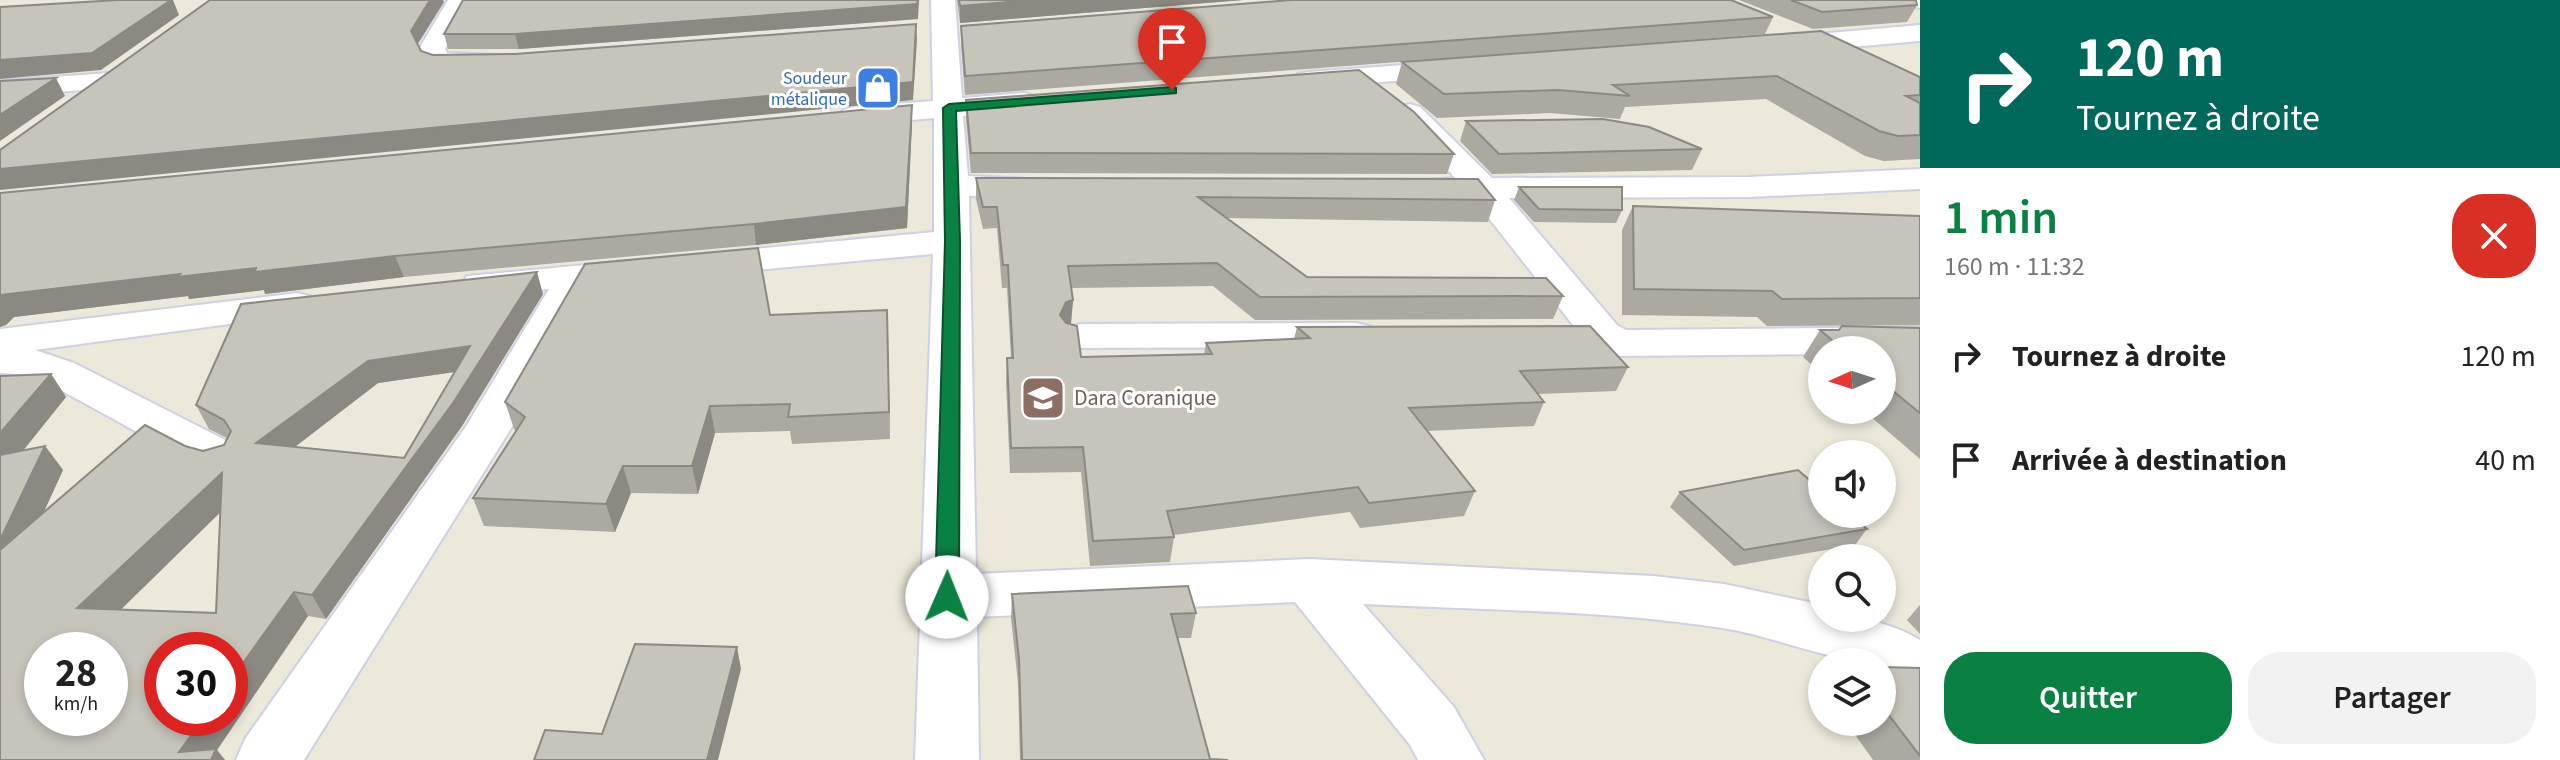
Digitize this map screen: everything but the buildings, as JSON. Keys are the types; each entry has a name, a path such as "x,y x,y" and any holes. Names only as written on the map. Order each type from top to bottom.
{"street":[{"path":"460,0 432,49 438,61 519,60"},
{"path":"944,25 953,241 947,760"},
{"path":"1760,34 1818,42 1920,33"},
{"path":"1818,42 1862,60"},
{"path":"68,110 133,63"},
{"path":"1283,82 1488,67"},
{"path":"1362,76 1443,129 1483,188 1602,334 1618,343 1920,340"},
{"path":"0,89 108,81"},
{"path":"827,119 1045,100"},
{"path":"1702,157 1749,187"},
{"path":"1389,188 1749,187 1920,179"},
{"path":"952,186 1062,187"},
{"path":"451,287 953,241"},
{"path":"268,760 482,439 577,275"},
{"path":"3,350 341,300"},
{"path":"1554,334 1602,334"},
{"path":"1082,336 1397,335"},
{"path":"3,350 59,372 218,456"},
{"path":"947,597 1309,580 1653,598 1724,606 1844,633 1888,650 1920,670"},
{"path":"1309,580 1432,726 1452,760"}],"place":[{"name":"Soudeur métalique","path":"878,88"},
{"name":"Dara Coranique","path":"1043,398"}],"route":[{"path":"947,597 953,241 949,108 1172,90"}]}
